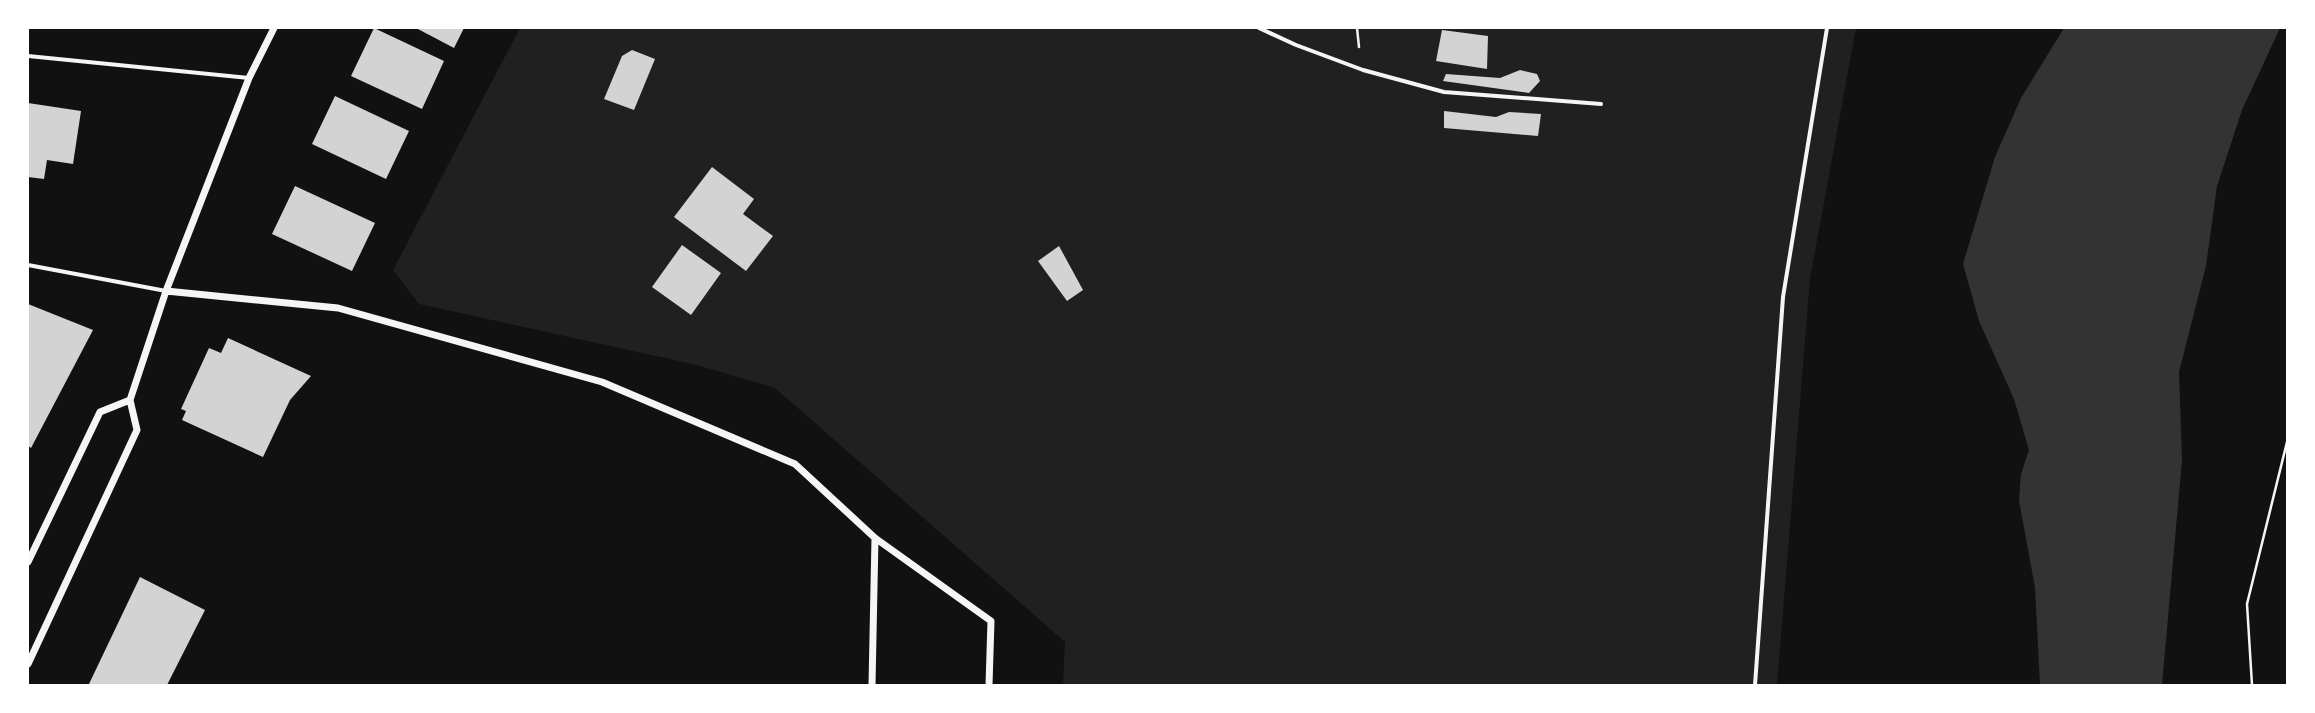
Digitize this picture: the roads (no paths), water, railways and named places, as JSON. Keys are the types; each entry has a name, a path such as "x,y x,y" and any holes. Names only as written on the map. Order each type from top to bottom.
{"street":[{"path":"28,664 137,430 130,400 166,291 249,78 274,28"},
{"path":"1259,28 1296,45 1362,70 1444,92 1601,104"},
{"path":"1755,685 1783,297 1827,28"},
{"path":"28,56 249,78"},
{"path":"28,265 166,291 338,308 602,382 795,464 875,538 991,621 989,685"},
{"path":"28,562 100,412 130,400"},
{"path":"872,685 875,538"}]}
